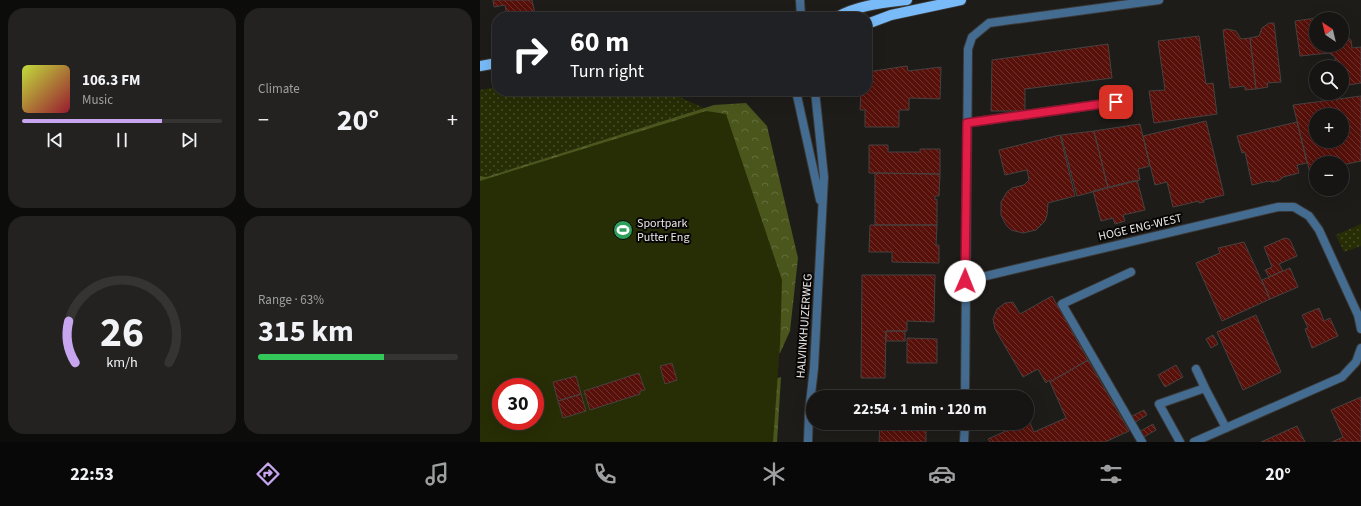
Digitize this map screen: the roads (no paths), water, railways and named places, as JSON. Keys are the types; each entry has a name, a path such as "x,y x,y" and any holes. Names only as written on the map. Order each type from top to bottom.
{"main road":[{"path":"848,12 871,5 907,0"},
{"path":"872,22 891,14 961,0"},
{"path":"480,66 492,64"}],"street":[{"path":"800,0 801,12"},
{"path":"965,390 968,49 972,37 989,23 1159,0"},
{"name":"HALVINKHUIZERWEG","path":"797,96 822,211"},
{"name":"HALVINKHUIZERWEG","path":"808,442 809,412 814,368 824,176 816,96"},
{"path":"967,123 1116,102"},
{"name":"HOGE ENG-WEST","path":"965,281 1278,207 1294,207 1310,216 1319,230 1358,315 1361,329"},
{"path":"1131,272 1062,304 1142,442"},
{"path":"1194,442 1342,377 1356,362 1361,348"},
{"path":"1196,370 1226,428"},
{"path":"1180,442 1159,404 1205,388"},
{"path":"964,442 965,430"}],"place":[{"name":"Sportpark Putter Eng","path":"623,230"}]}
